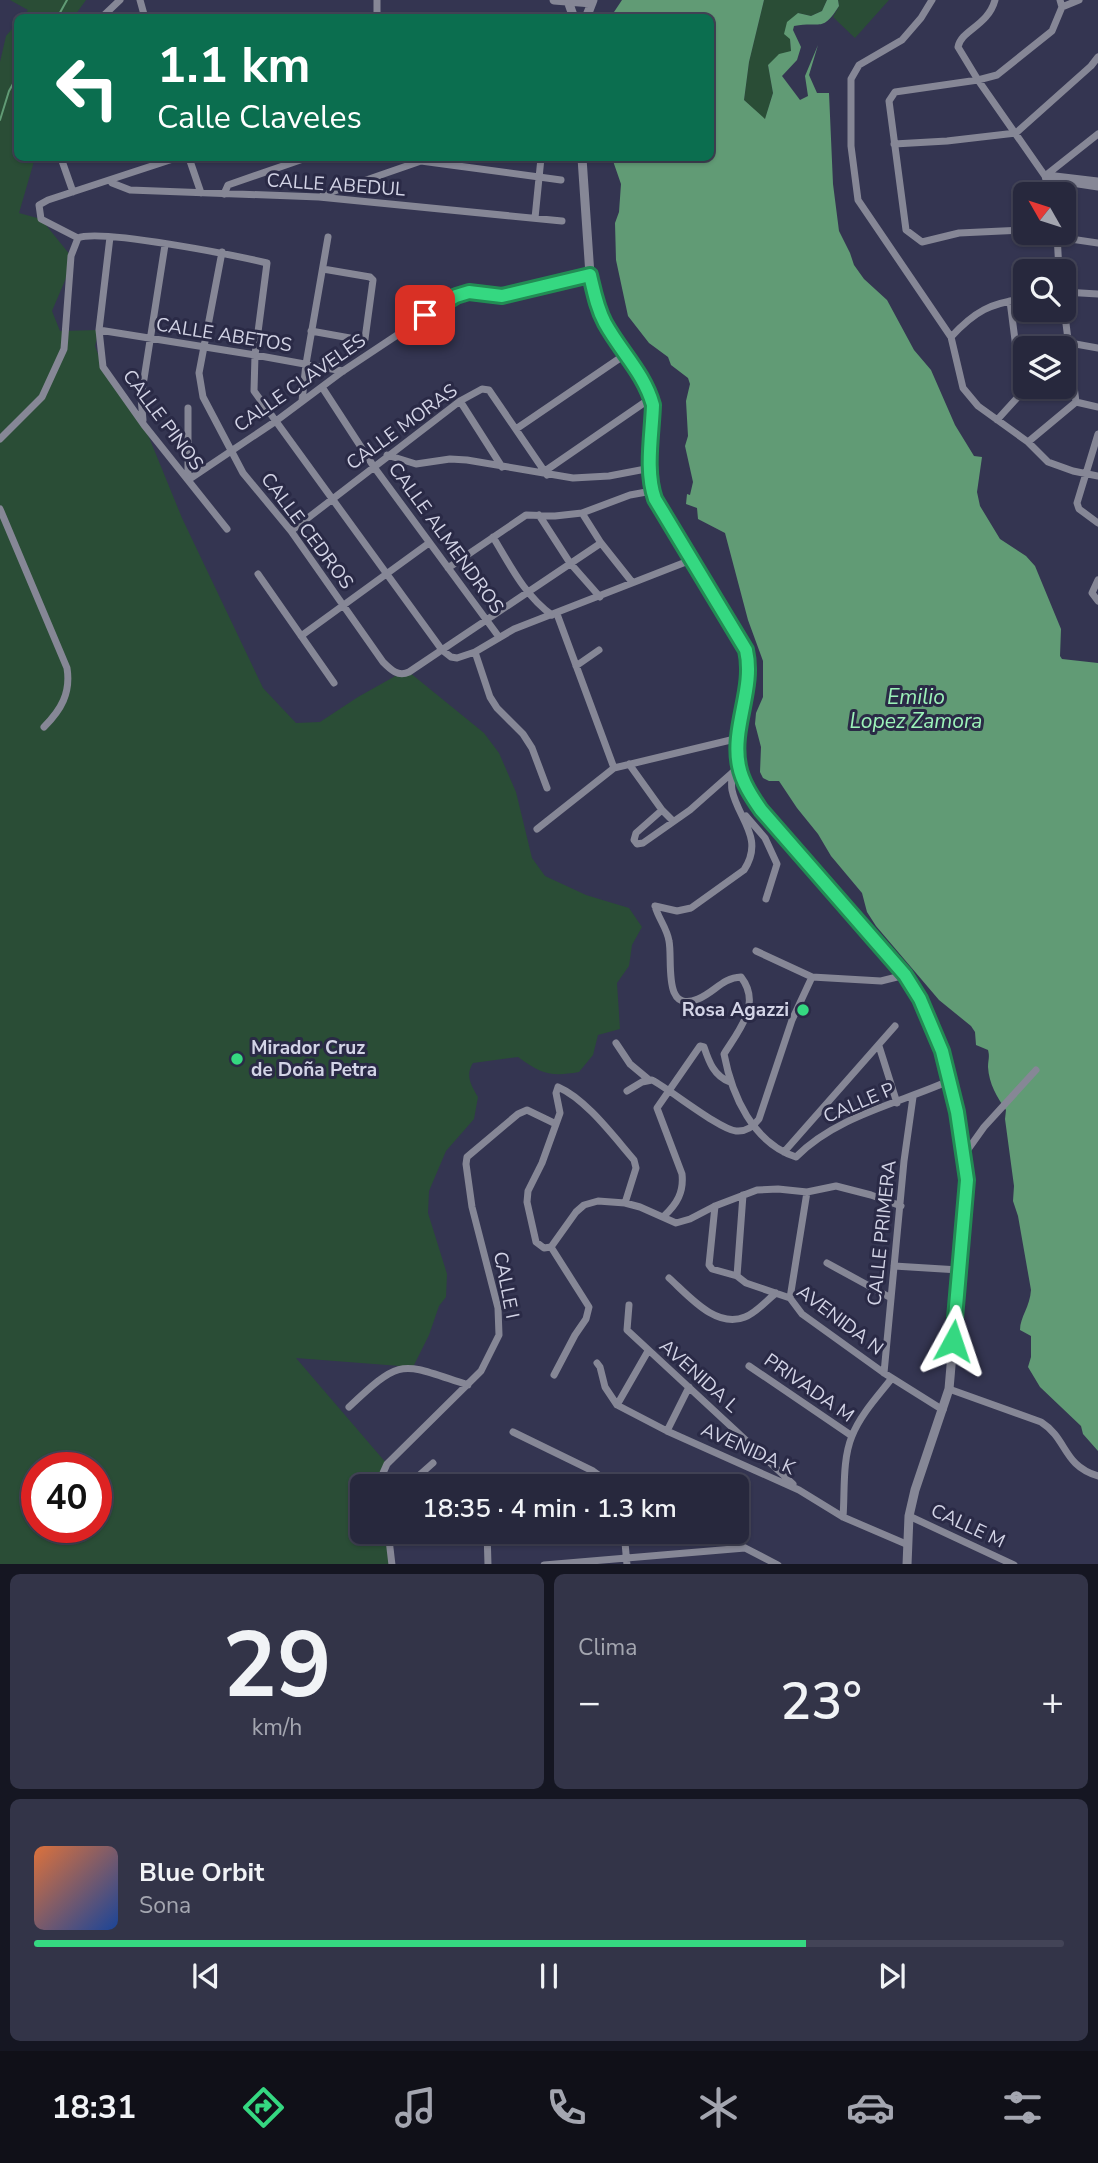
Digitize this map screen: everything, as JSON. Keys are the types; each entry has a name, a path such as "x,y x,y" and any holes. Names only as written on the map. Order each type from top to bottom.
{"street":[{"path":"105,14 120,0"},
{"path":"554,0 593,2"},
{"path":"932,0 902,40 859,65 851,79 851,146 858,200 951,337 963,388 978,406 1028,442 1048,462 1098,476"},
{"path":"995,0 983,22 958,42 958,47 1047,182"},
{"path":"1013,230 958,233 922,242 906,230 889,100 895,92 997,75 1046,37 1057,22 1061,4 1079,0"},
{"path":"894,144 947,141 1016,132 1098,57"},
{"path":"1045,176 1098,134"},
{"path":"62,161 73,192"},
{"path":"78,238 41,219 39,205 167,161"},
{"path":"190,161 201,193"},
{"path":"224,194 228,185 297,161"},
{"path":"319,197 415,161"},
{"path":"433,161 561,180"},
{"path":"535,218 541,161"},
{"path":"582,161 590,275 600,312 643,378 653,405 652,491 658,508 746,650 749,664 732,789 752,838 752,850 744,870 691,908 677,911 655,906 669,940 671,989 676,998 684,1002 695,1000 722,981 741,977 748,987 751,999 746,1017 724,1055 730,1082 744,1114 773,1145 784,1152 895,1026"},
{"path":"1045,176 1053,174 1098,181"},
{"path":"1045,176 1052,180 1098,187"},
{"name":"CALLE ABEDUL","path":"110,180 130,191 319,197 562,221"},
{"path":"0,439 41,397 64,349 71,256 78,238 84,235 110,237 222,252 267,263 254,391 442,650 451,657 457,658 475,652 499,637 691,560"},
{"name":"CALLE PINOS","path":"110,237 99,330 103,367 144,425 227,528"},
{"path":"302,401 328,237"},
{"path":"1076,239 1098,243"},
{"path":"144,425 141,398 165,244"},
{"path":"203,348 222,252"},
{"path":"323,269 370,277 373,280 365,339 372,351"},
{"name":"CALLE CLAVELES","path":"188,480 276,421 372,351 456,296 469,292 502,296 590,275"},
{"path":"1076,293 1098,294"},
{"path":"997,420 1017,398 1020,387 1010,301"},
{"path":"951,337 977,313 1013,301"},
{"name":"CALLE ABETOS","path":"99,330 343,371"},
{"path":"312,331 365,339"},
{"path":"1076,344 1098,348"},
{"name":"CALLE CEDROS","path":"203,348 199,373 202,397 230,452 383,662 392,671 400,674 409,672 442,650"},
{"path":"516,429 626,354"},
{"name":"CALLE ALMENDROS","path":"321,387 374,467 499,637"},
{"name":"CALLE MORAS","path":"290,531 460,401 486,388 546,473"},
{"path":"546,473 651,398"},
{"path":"460,401 502,467"},
{"path":"1028,442 1076,402"},
{"path":"1076,402 1098,407"},
{"path":"188,408 188,480"},
{"path":"1098,435 1078,506 1098,523"},
{"path":"387,456 416,464 450,459 590,478 651,468"},
{"path":"448,568 526,515 582,513 630,495 652,491"},
{"path":"0,509 67,668 67,695 58,713 44,727"},
{"path":"582,513 601,543 632,582"},
{"path":"539,515 570,563 600,597"},
{"path":"493,537 527,593 537,605 555,614 614,768"},
{"path":"302,636 429,543"},
{"path":"442,650 601,543"},
{"path":"258,574 334,683"},
{"path":"1098,580 1092,593 1098,601"},
{"path":"576,666 599,650"},
{"path":"475,652 490,697 532,748 547,788"},
{"path":"537,829 614,768 738,738"},
{"path":"629,764 673,821"},
{"path":"662,810 636,833 634,841 637,844 643,843 673,821 736,771"},
{"path":"736,771 761,810 905,975 931,1023 951,1080 964,1155 967,1194 949,1389 920,1469 909,1516 907,1564"},
{"path":"742,811 765,838 777,864 766,899"},
{"path":"756,951 812,977 881,981 905,975"},
{"path":"616,1043 630,1064 648,1079 670,1090 724,1127 737,1131 750,1129 759,1119 792,1020 812,977"},
{"path":"664,1216 677,1201 683,1184 682,1174 657,1108 693,1052 700,1046 704,1048 711,1066 723,1080 730,1082"},
{"path":"879,1046 897,1103"},
{"path":"964,1155 984,1127 1036,1070"},
{"path":"627,1091 648,1079"},
{"name":"CALLE P","path":"784,1152 796,1157 811,1142 846,1121 951,1080"},
{"path":"625,1203 636,1168 634,1160 600,1121 572,1095 558,1087 556,1093 560,1113 542,1163 528,1191 527,1202 536,1242 544,1248 551,1247 584,1205 598,1201 625,1203 664,1216 676,1223 757,1190 807,1192 836,1186 901,1206"},
{"name":"CALLE PRIMERA","path":"884,1373 904,1161 913,1097"},
{"name":"CALLE I","path":"383,1474 387,1464 468,1385 488,1361 499,1335 498,1308 471,1198 467,1157 518,1114 527,1110 556,1124"},
{"path":"790,1298 807,1192"},
{"path":"737,1276 743,1195"},
{"name":"AVENIDA N","path":"715,1206 709,1265 712,1269 737,1276 746,1283 790,1298 802,1314 884,1373 943,1410"},
{"path":"551,1247 589,1307 586,1319 554,1375"},
{"path":"827,1263 891,1298"},
{"path":"894,1266 959,1270"},
{"path":"669,1278 705,1311 732,1321 747,1317 776,1293"},
{"name":"AVENIDA L","path":"629,1305 627,1330 799,1490"},
{"path":"597,1363 605,1387 618,1405 648,1351"},
{"name":"PRIVADA M","path":"749,1366 852,1436"},
{"path":"349,1407 379,1378 400,1368 413,1367 468,1385"},
{"path":"843,1517 852,1436 892,1378"},
{"path":"667,1431 689,1387"},
{"path":"949,1389 1041,1422 1052,1429 1067,1456 1084,1472 1098,1476"},
{"name":"AVENIDA K","path":"618,1405 667,1431 799,1490 843,1517 906,1544"},
{"path":"513,1432 597,1474"},
{"path":"421,1474 433,1463"},
{"name":"CALLE M","path":"909,1516 1014,1564"},
{"path":"390,1544 392,1564"},
{"path":"487,1544 488,1564"},
{"path":"625,1544 626,1562"},
{"path":"737,1544 768,1562 778,1564"},
{"path":"544,1564 626,1562 745,1548"}],"shaded area":[{"path":"10,0 86,0 76,14 25,14 28,10"},
{"path":"764,0 827,0 822,11 811,16 798,13 790,39 791,51 768,65 773,93 765,120 744,100 749,62"},
{"path":"838,0 889,0 855,38 833,17 839,6"},
{"path":"14,27 14,161 34,161 19,213 41,219 71,256 69,271 52,311 60,331 99,330 95,346 103,367 144,425 182,518 263,688 296,723 320,722 358,697 399,674 409,672 484,733 499,753 516,792 532,858 545,876 586,895 629,908 642,927 632,945 629,966 617,983 620,1029 598,1035 593,1055 579,1072 547,1073 518,1057 473,1063 469,1072 470,1080 478,1097 474,1119 446,1151 429,1191 428,1213 447,1274 446,1297 439,1306 429,1335 413,1367 296,1358 387,1464 385,1474 350,1474 350,1544 390,1544 392,1564 0,1564 0,62 6,36"}],"water":[{"name":"Emilio Lopez Zamora","path":"622,0 764,0 749,62 744,100 765,119 773,93 768,65 779,54 791,51 790,39 784,34 787,22 798,13 811,16 822,11 827,0 838,0 839,6 824,23 794,26 793,30 801,47 797,60 782,76 800,100 808,96 805,76 818,45 809,75 817,93 829,93 833,184 839,231 854,265 864,279 887,300 914,350 931,370 955,425 974,456 982,457 977,492 980,506 1000,539 1026,556 1035,566 1061,629 1060,656 1062,659 1098,663 1098,1451 1083,1434 1081,1426 1040,1387 1028,1367 1031,1336 1020,1330 1031,1290 1013,1201 1014,1186 1006,1110 990,1079 988,1050 976,1045 975,1032 971,1026 939,1000 876,926 867,912 862,893 831,856 779,781 769,781 763,778 760,772 761,747 755,724 756,713 763,697 763,661 748,620 725,533 698,519 697,508 686,504 693,482 685,446 688,436 686,401 690,384 688,378 671,365 668,357 649,343 628,316 616,260 615,223 619,212 621,184 613,161 714,161 714,14 613,14"}],"waterway":[{"path":"59,14 67,0"},
{"path":"0,120 14,82"}],"place":[{"name":"Rosa Agazzi","path":"803,1010"},
{"name":"Mirador Cruz de Doña Petra","path":"237,1059"}],"route":[{"path":"425,315 442,303 469,292 502,296 590,275 594,296 606,325 643,378 651,398 652,491 658,508 746,650 749,664 748,682 737,753 745,783 761,810 905,975 920,999 942,1051 951,1080 967,1180 953,1341"}]}
